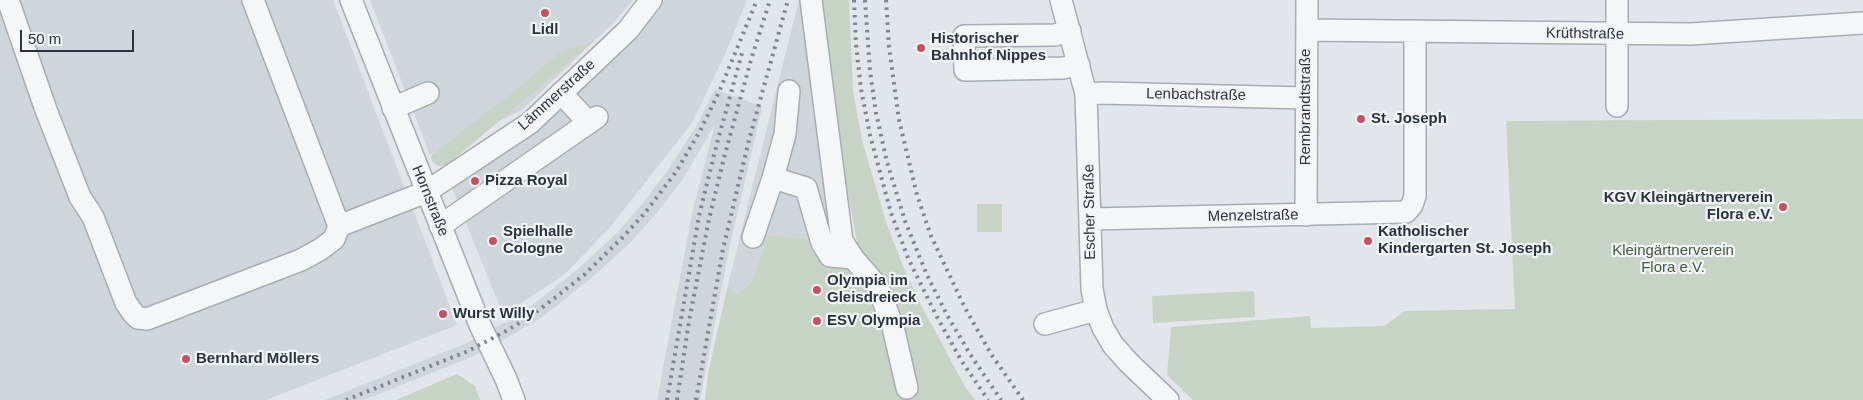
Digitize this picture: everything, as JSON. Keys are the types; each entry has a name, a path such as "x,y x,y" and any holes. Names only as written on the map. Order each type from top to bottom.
{"street":[{"path":"8,0 46,110 80,197 93,217 126,303 132,313 138,318 147,319 301,260 322,249 334,239 339,226 253,0"},
{"name":"Hornstraße","path":"351,0 480,325 514,400"},
{"name":"Lämmerstraße","path":"339,226 426,192 530,123 628,30 652,0"},
{"path":"811,0 842,241 852,258 878,287 893,327 908,388"},
{"name":"Escher Straße","path":"1061,0 1086,94 1092,288 1096,310 1103,328 1113,344 1129,364 1168,400"},
{"name":"Rembrandtstraße","path":"1306,215 1305,98 1307,0"},
{"path":"1617,0 1617,106"},
{"name":"Krüthstraße","path":"1307,30 1691,34 1863,23"},
{"path":"1070,31 1055,35 964,36 965,70 1063,68 1079,65"},
{"name":"Menzelstraße","path":"1090,219 1406,212 1412,205 1415,196 1415,31"},
{"path":"752,237 773,178 784,134 789,91"},
{"path":"393,108 428,93"},
{"path":"440,226 593,120 561,93"},
{"name":"Lenbachstraße","path":"1086,94 1305,98"},
{"path":"773,178 806,188 822,243 830,256 852,258"},
{"path":"1045,324 1096,310"}],"shaded area":[{"path":"0,0 333,0 457,325 266,400 0,400"},
{"path":"370,0 633,0 615,21 522,110 430,155"},
{"path":"664,0 747,0 726,52 692,123 611,226 564,275 515,307 500,307 452,188 522,138 633,37"},
{"path":"799,0 807,0 831,242 768,235 751,281 737,296 728,285"},
{"path":"715,89 762,107 728,254 700,400 657,400 692,214 715,124 683,179 656,214 630,243 589,280 545,315 469,358 364,400 325,400 467,343 506,322 535,303 579,268 617,233 643,203 670,167 697,125"}],"green space":[{"path":"817,0 849,0 853,91 862,140 886,222 902,264 921,305 964,385 975,400 705,400 708,373 728,285 737,295 751,282 768,235 831,242 857,242 822,54"},
{"path":"594,41 447,165 438,166 432,161 431,156 433,154 514,92 560,52"},
{"name":"Kleingärtnerverein Flora e.V.","path":"1863,119 1863,400 1193,400 1167,375 1171,327 1310,316 1311,328 1384,326 1405,311 1515,309 1506,121"},
{"path":"977,204 1002,204 1002,232 977,232"},
{"path":"1254,291 1255,317 1153,323 1152,296"},
{"path":"457,374 475,386 480,400 396,400"}],"railway":[{"path":"346,400 468,351 508,330 539,310 584,275 644,214 676,172 700,131 719,92 757,0"},
{"path":"677,400 689,321 709,219 751,60 770,0"},
{"path":"696,400 723,249 749,140 788,0"},
{"path":"854,0 856,45 861,89 870,135 891,213 908,258 937,317 961,360 988,400"},
{"path":"865,0 870,71 876,113 887,162 905,221 927,275 947,315 1001,400"},
{"path":"886,0 889,47 899,120 917,195 931,236 965,308 991,354 1023,400"},
{"path":"667,400 699,216 742,53"}],"place":[{"name":"Lidl","path":"545,13"},
{"name":"Historischer Bahnhof Nippes","path":"921,48"},
{"name":"St. Joseph","path":"1361,119"},
{"name":"Pizza Royal","path":"475,181"},
{"name":"KGV Kleingärtnerverein Flora e.V.","path":"1783,207"},
{"name":"Spielhalle Cologne","path":"493,241"},
{"name":"Katholischer Kindergarten St. Joseph","path":"1368,241"},
{"name":"Olympia im Gleisdreieck","path":"817,290"},
{"name":"Wurst Willy","path":"443,314"},
{"name":"ESV Olympia","path":"817,321"},
{"name":"Bernhard Möllers","path":"186,359"}]}
